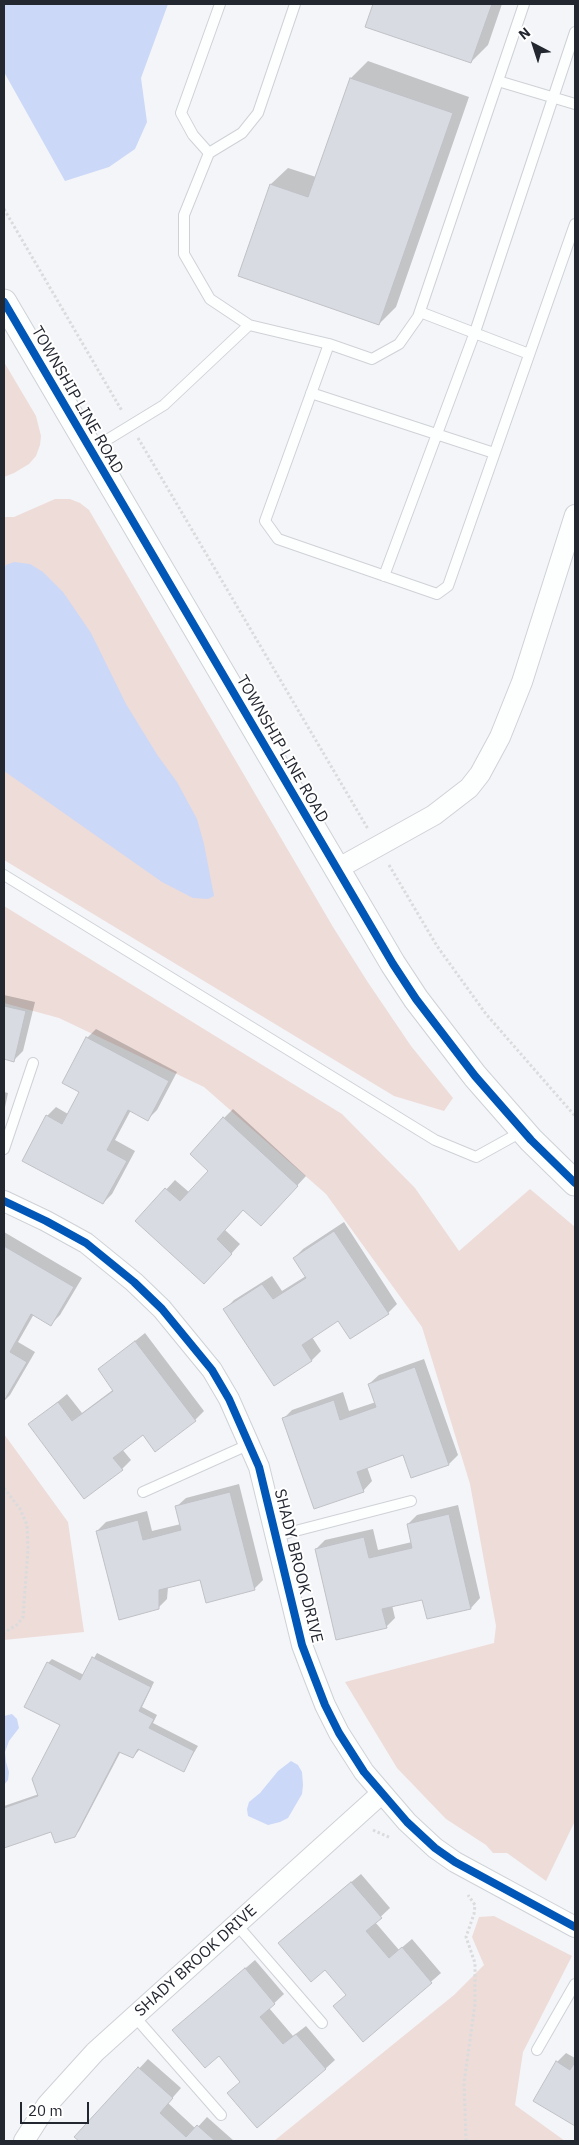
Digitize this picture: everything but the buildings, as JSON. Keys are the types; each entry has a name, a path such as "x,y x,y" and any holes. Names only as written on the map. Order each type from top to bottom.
{"street":[{"name":"TOWNSHIP LINE ROAD","path":"4,302 393,964 416,999 475,1076 524,1131 575,1183"},
{"path":"337,869 434,815 469,788 480,774 500,737 522,682 575,515"},
{"name":"SHADY BROOK DRIVE","path":"4,1201 46,1220 86,1243 134,1282 162,1309 212,1370 229,1399 259,1467 302,1645 325,1705 339,1733 359,1764 407,1822 435,1848 455,1862 575,1927"},
{"name":"SHADY BROOK DRIVE","path":"24,2141 47,2105 95,2052 382,1793"}],"lane":[{"path":"209,153 193,135 181,113 220,4"},
{"path":"296,4 258,113 242,133 209,153 184,215 184,254 210,298 249,325 329,344 372,359 399,344 420,312 524,4"},
{"path":"384,576 475,332 575,32"},
{"path":"498,81 575,104"},
{"path":"329,344 265,521 278,539 437,594 448,586 575,224"},
{"path":"420,312 529,354"},
{"path":"90,450 164,406 249,325"},
{"path":"311,393 494,453"},
{"path":"4,875 435,1140 476,1157 524,1131"},
{"path":"4,1149 33,1063"},
{"path":"144,1492 250,1444"},
{"path":"276,1536 411,1501"},
{"path":"237,1924 322,2023"},
{"path":"538,2050 575,1984"},
{"path":"135,2017 221,2115"}],"path":[{"path":"4,209 437,946 486,1014 575,1116"},
{"path":"4,1488 20,1509 27,1525 28,1550 23,1617 18,1624 4,1633"},
{"path":"373,1830 397,1843"},
{"path":"463,1892 470,1896 475,1904 474,1914 466,1938 475,1963 475,2004 464,2083 466,2141"}],"shaded area":[{"path":"4,362 36,416 41,436 36,456 29,464 4,477"},
{"path":"55,499 70,499 80,503 89,510 333,927 411,1046 453,1098 444,1111 394,1096 4,860 4,517 14,517"},
{"path":"4,906 342,1114 415,1188 459,1251 530,1189 575,1227 575,1821 546,1881 507,1853 493,1853 486,1845 446,1819 397,1768 345,1682 494,1643 496,1626 470,1484 422,1327 326,1194 204,1087 59,1018 4,1003"},
{"path":"4,1434 68,1522 84,1632 4,1640"},
{"path":"494,1916 572,1956 523,2052 515,2105 565,2141 274,2141 454,1995 484,1965 472,1937 479,1917"}],"water":[{"path":"4,4 168,4 141,78 147,122 135,149 109,167 65,181 4,72"},
{"path":"14,562 30,564 43,572 63,592 91,633 126,704 158,756 177,782 197,819 214,896 208,899 193,898 162,882 4,771 4,569 6,565"},
{"path":"12,1714 17,1719 19,1728 9,1741 5,1752 9,1772 8,1780 4,1785 4,1716"},
{"path":"291,1761 298,1765 302,1772 303,1785 302,1794 288,1818 268,1825 248,1816 249,1802 260,1793 278,1771"}],"cycle path":[{"path":"4,302 393,964 416,999 475,1076 531,1140 575,1183"},
{"path":"4,1201 86,1243 134,1282 162,1309 212,1370 229,1399 259,1467 302,1645 325,1705 339,1733 364,1772 407,1822 435,1848 455,1862 575,1927"}]}
